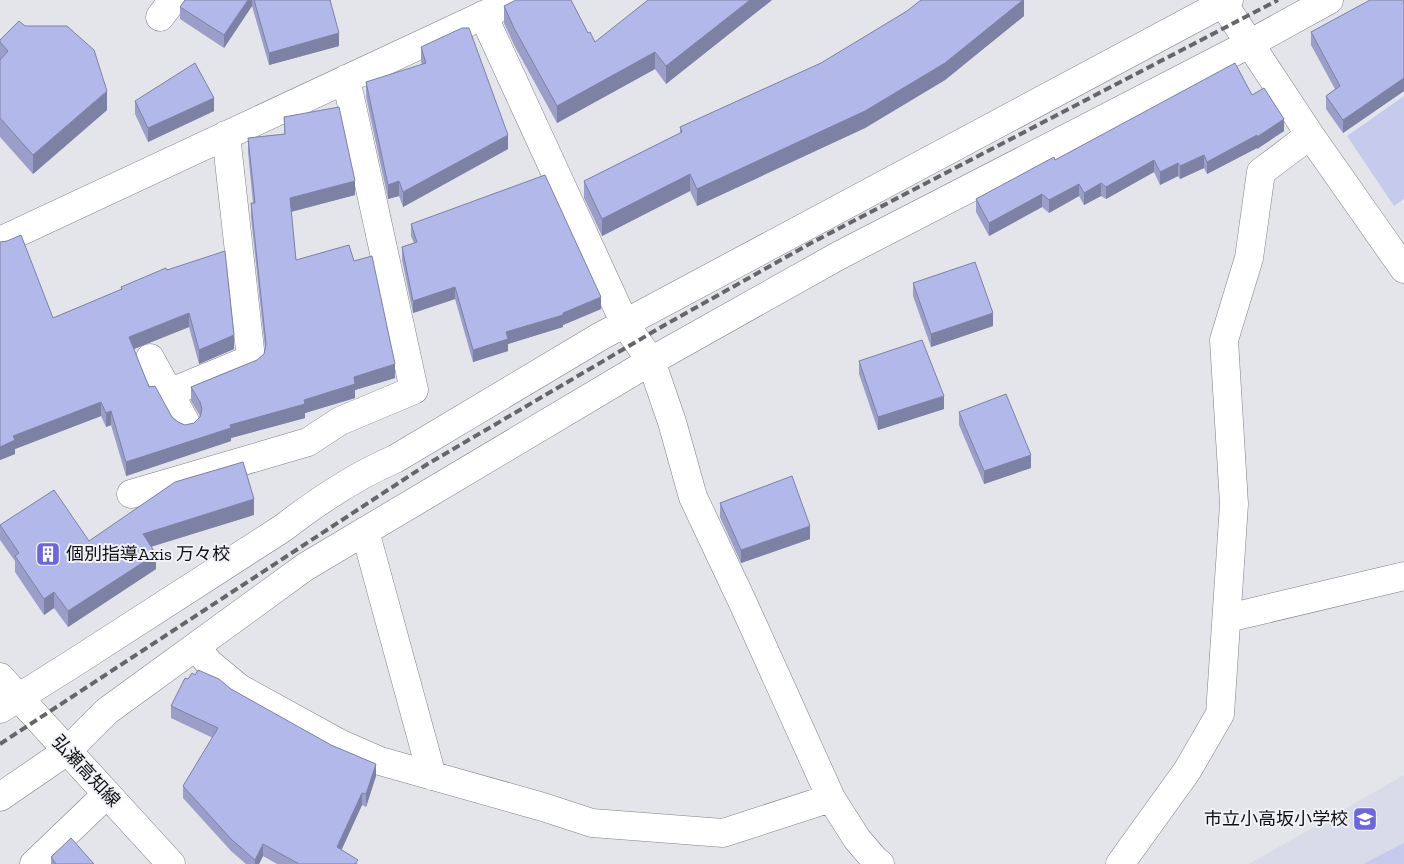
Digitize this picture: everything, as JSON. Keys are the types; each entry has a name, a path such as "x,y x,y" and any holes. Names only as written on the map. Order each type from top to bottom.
{"street":[{"path":"0,796 67,751 107,711 305,567 365,531 651,361 838,256 1251,43 1329,0"},
{"path":"9,703 371,469 395,459 625,324 1224,1 1310,135 1404,269"},
{"path":"0,241 498,6 625,324 651,361 672,422 693,497 831,798 857,839 880,864"},
{"path":"131,494 308,442 340,421 414,390 346,79"},
{"path":"169,393 251,359 226,134"},
{"path":"1120,864 1187,771 1220,714 1228,618 1234,504 1224,340 1249,258 1261,172 1310,135"},
{"path":"150,358 186,423"},
{"path":"365,531 432,776"},
{"path":"1228,618 1404,576"},
{"path":"196,647 209,663 239,688 339,743 380,761 543,807 592,823 723,833 831,798"},
{"name":"弘瀬高知線","path":"0,677 9,703 67,751 171,864"},
{"path":"34,864 107,794"}],"shaded area":[{"path":"1404,96 1404,199 1394,206 1347,136"},
{"name":"市立小高坂小学校","path":"1404,775 1404,864 1249,864"},
{"path":"1404,843 1404,864 1363,864"}],"building":[{"path":"185,0 248,0 224,35 180,7"},
{"path":"254,0 330,0 339,33 269,53"},
{"path":"516,0 571,0 588,33 590,32 595,42 648,0 750,0 666,66 655,52 557,106 504,6"},
{"path":"921,0 1023,0 945,63 865,111 697,189 690,174 602,219 584,181 682,132 680,127 821,63 907,11"},
{"path":"1370,0 1403,0 1404,78 1343,120 1326,96 1340,86 1311,32"},
{"path":"19,21 25,26 67,26 94,50 107,91 33,155 0,118 0,60 8,51 0,40"},
{"path":"462,28 469,28 508,135 403,192 399,181 388,185 366,82 426,63 421,47"},
{"path":"195,63 214,98 148,128 135,101"},
{"path":"1235,63 1252,95 1264,88 1284,119 1257,137 1257,135 1207,162 1204,155 1180,166 1178,163 1160,172 1154,160 1106,187 1101,183 1084,193 1079,184 1049,200 1042,194 989,223 976,199 1054,157 1055,160"},
{"path":"339,107 355,181 290,198 296,260 349,245 354,261 372,256 395,364 354,377 355,384 304,400 305,404 230,425 231,428 126,462 111,411 106,413 101,402 13,436 15,440 0,447 0,242 21,235 53,318 166,268 167,270 225,251 234,335 199,350 189,313 129,337 149,387 155,386 172,417 178,422 185,425 194,423 200,417 202,409 191,387 257,360 264,354 266,344 251,203 255,203 248,138 285,134 284,117"},
{"path":"545,175 601,297 563,313 563,315 506,332 508,339 473,350 455,287 413,301 402,247 417,242 411,224"},
{"path":"975,262 993,313 931,334 913,283"},
{"path":"922,340 944,396 878,417 859,361"},
{"path":"1006,394 1031,455 984,471 959,412"},
{"path":"243,462 254,499 143,534 156,554 68,611 54,592 44,599 15,556 19,553 0,525 54,490 89,541 175,482"},
{"path":"792,476 810,526 741,550 720,503"},
{"path":"198,670 219,679 231,689 331,745 376,764 366,794 362,793 337,847 358,860 355,864 299,864 263,844 255,860 231,839 183,786 218,728 171,706 185,678 188,679 192,673 195,675"},
{"path":"71,838 94,864 56,864 51,857"}],"railway":[{"path":"0,744 426,465 663,326 813,242 1278,0"}],"place":[{"name":"個別指導Axis 万々校","path":"48,554"},
{"name":"市立小高坂小学校","path":"1365,819"}]}
